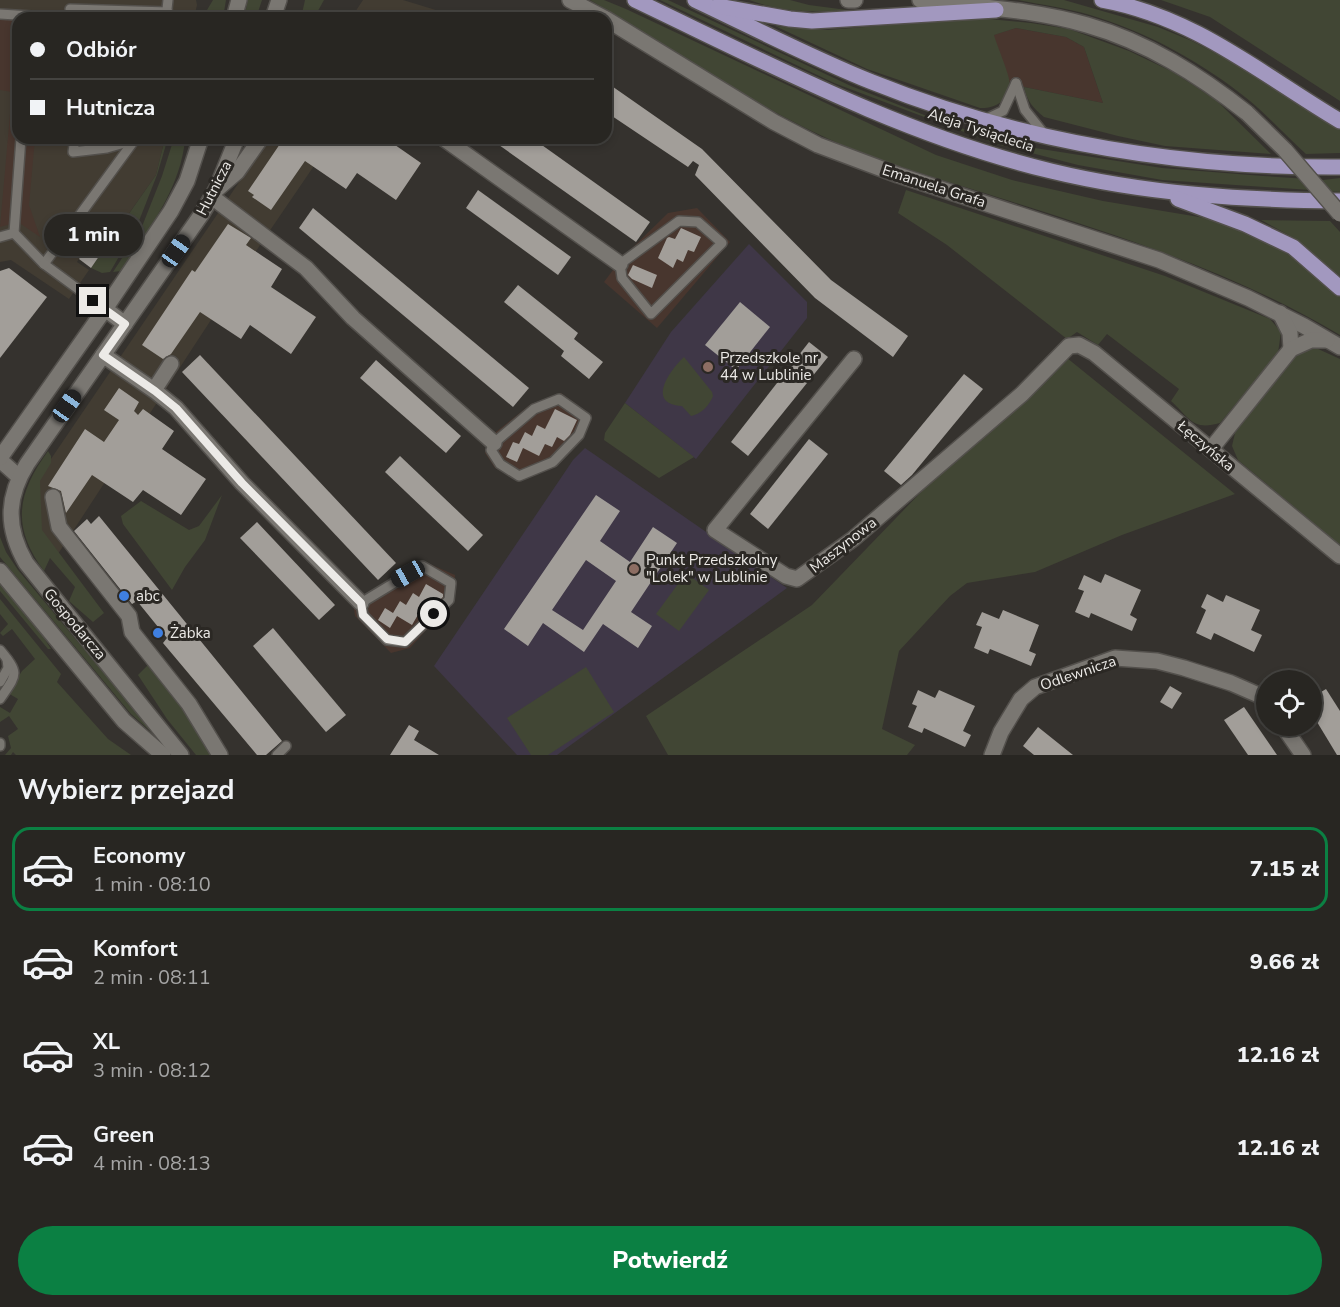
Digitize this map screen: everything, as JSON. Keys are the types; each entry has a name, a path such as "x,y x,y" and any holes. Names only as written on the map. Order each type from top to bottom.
{"main road":[{"name":"Aleja Tysiąclecia","path":"635,0 791,74 908,125 981,152 1051,171 1158,191 1244,198 1340,201"},
{"path":"1101,0 1143,10 1203,35 1340,121"},
{"name":"Aleja Tysiąclecia","path":"697,1 797,50 873,83 930,104 1047,138 1161,156 1270,165 1340,167"},
{"path":"697,1 812,21 996,10"},
{"path":"1158,191 1245,224 1293,248 1340,288"}],"street":[{"name":"Emanuela Grafa","path":"570,0 592,12"},
{"path":"848,0 855,0"},
{"path":"920,0 1041,15 1088,25 1166,56 1198,76 1247,113 1285,150 1340,214"},
{"name":"Emanuela Grafa","path":"612,23 774,122 818,145 898,176 1159,260 1280,313 1334,344"},
{"name":"Hutnicza","path":"199,144 187,182 171,211 0,459 19,477 214,193 234,144"},
{"path":"257,144 237,172 214,193 306,268 353,318 494,443"},
{"path":"451,144 620,264"},
{"path":"105,309 125,324"},
{"path":"1280,313 1290,333 1291,349"},
{"path":"1211,449 1291,349 1311,340 1334,344"},
{"name":"Łęczyńska","path":"1069,346 1079,345 1094,353 1340,556"},
{"name":"Maszynowa","path":"854,359 715,530 786,576 797,579 853,539 1014,401 1069,346"},
{"path":"103,355 176,408 242,483 361,603"},
{"path":"158,384 171,364"},
{"name":"Gospodarcza","path":"19,477 11,506 10,522 26,563 182,755"},
{"path":"53,497 59,527 129,616 132,632 189,704 220,755"},
{"name":"Gospodarcza","path":"3,577 124,721 163,755"},
{"name":"Odlewnicza","path":"992,755 1001,732 1016,707 1035,687 1115,657 1157,661 1185,668 1256,694"},
{"path":"1290,736 1303,755"}],"lane":[{"path":"70,9 85,12"},
{"path":"984,120 1003,111 1016,83 1024,110 1047,138"},
{"path":"21,144 14,233 44,264 105,309"},
{"path":"74,144 73,152 104,144"},
{"path":"44,264 131,144"},
{"path":"679,221 698,222 722,243 651,314 622,278 620,264 679,221"},
{"path":"0,237 14,233"},
{"path":"559,399 586,418 579,435 553,462 519,476 500,464 491,450 494,443 534,409 559,399"},
{"path":"422,566 451,583 449,600 405,642 387,639 363,615 361,603 422,566"},
{"path":"0,650 10,663 13,678 0,699"},
{"path":"0,682 10,663"},
{"path":"277,755 286,746"}],"shaded area":[{"path":"0,0 196,0 195,12 12,12 12,144 164,144 156,175 113,236 100,227 77,262 89,270 69,299 11,260 0,262"},
{"path":"363,0 403,0 442,12 355,12"},
{"path":"0,9 33,12 12,12 12,92 0,90"},
{"path":"1016,28 1066,37 1084,47 1103,103 1024,87 1018,82 1010,84 993,35"},
{"path":"12,92 12,144 34,144 29,205 40,237 18,222 0,227"},
{"path":"265,144 329,144 260,245 56,557 37,531 38,478"},
{"path":"697,208 730,242 657,328 604,282 622,258 668,213"},
{"name":"Przedszkole nr 44 w Lublinie","path":"749,244 807,302 807,318 696,459 625,403 671,332"},
{"path":"561,393 591,415 579,440 559,464 519,481 495,468 485,453 492,435 531,404"},
{"path":"585,448 787,588 557,755 517,755 434,666 573,460"},
{"path":"423,561 455,575 454,599 410,648 391,653 355,616 353,602"}],"green space":[{"path":"213,0 226,0 224,12 206,12"},
{"path":"248,0 262,0 258,12 245,12"},
{"path":"305,0 324,0 317,12 302,12"},
{"path":"590,0 604,0 626,9 936,155 1012,180 1103,201 1222,222 1251,233 1299,261 1340,297 1340,335 1259,292 1174,257 1088,226 887,162 816,133 750,98"},
{"path":"660,0 668,0 851,86 947,124 998,139 1035,148 1162,168 1323,180 1340,178 1340,192 1162,180 1078,165 996,144 834,83"},
{"path":"749,0 790,0 847,10 797,11"},
{"path":"1018,0 1064,0 1158,27 1192,41 1234,63 1340,129 1340,153 1306,154 1257,107 1232,87 1194,61 1154,40 1090,15"},
{"path":"1161,0 1340,0 1340,101 1210,17"},
{"path":"978,18 1069,29 1129,51 1173,72 1216,100 1271,154 1165,146 1044,117 1031,104 1024,87 1103,103 1084,47 1066,37 1016,28 994,35 1008,75 1009,91 1000,103 980,108 867,69 775,26 827,30"},
{"path":"164,144 166,144 157,175 137,226 110,272 102,273 91,268 156,175"},
{"path":"172,144 184,144 177,176 170,193 121,271 113,272 141,229"},
{"path":"906,190 1165,276 1270,319 1281,332 1278,353 1220,423 1197,424 1187,418 1171,401 1179,389 1107,334 1098,345 1077,332 1067,339 947,245 898,213"},
{"path":"1261,220 1330,221 1340,232 1340,276 1294,238"},
{"path":"1316,348 1340,359 1340,545 1238,460 1232,446 1235,433 1294,357"},
{"path":"684,357 713,396 704,409 691,416 682,406 671,404 665,399 663,393 668,377"},
{"path":"1067,358 1235,494 1122,535 1035,572 967,583 950,596 899,651 882,729 915,745 907,755 668,755 646,716 812,605 924,489 1002,422"},
{"path":"625,403 694,457 659,478 604,440 605,433"},
{"path":"48,451 51,463 40,481 42,530 104,613 93,622 69,601 75,587 50,558 44,571 26,539 22,510 24,496"},
{"path":"222,495 205,540 185,567 172,590 123,524 121,516 141,501 189,530 199,526"},
{"path":"0,537 6,552 18,570 158,738 131,714 0,557"},
{"path":"686,573 709,590 679,631 656,614"},
{"path":"0,585 6,586 51,649 48,649 0,591"},
{"path":"0,599 61,674 57,682 108,739 131,755 16,755 13,752 11,755 5,755 11,748 8,736 18,729 9,716 0,722 0,707 10,713 18,699 8,693 22,671 35,659 12,629 3,636 0,633 8,624 0,614"},
{"path":"148,665 179,700 216,755 196,755 167,719 138,675"},
{"path":"586,667 614,712 548,755 531,755 507,718"}],"building":[{"path":"612,86 702,149 831,280 908,336 893,357 815,298 695,175 699,165 693,161 688,167 612,116"},
{"path":"280,144 394,144 421,163 396,200 357,173 346,189 305,161 271,210 252,197 254,195 248,191"},
{"path":"497,144 540,144 650,222 636,242"},
{"path":"478,190 571,257 558,275 466,208"},
{"path":"313,208 529,388 513,407 299,228"},
{"path":"228,224 251,238 246,245 282,269 271,287 316,317 291,354 250,325 241,339 200,312 171,354 163,359 142,345 192,270 195,272"},
{"path":"100,227 113,236 91,268 79,259"},
{"path":"681,228 701,237 694,252 688,250 683,262 677,259 673,268 658,258 667,238 675,239"},
{"path":"633,265 657,275 652,288 628,275"},
{"path":"9,268 47,297 0,358 0,271"},
{"path":"518,285 578,333 574,339 603,362 589,379 561,356 564,351 504,302"},
{"path":"740,302 770,327 736,370 705,345"},
{"path":"809,342 828,357 748,456 731,442"},
{"path":"200,355 396,563 378,580 182,372"},
{"path":"376,360 461,436 446,453 360,378"},
{"path":"964,374 983,389 912,475 901,485 884,471"},
{"path":"119,388 139,402 134,411 138,415 143,409 174,431 162,449 206,479 181,515 143,490 133,502 92,475 66,513 61,491 48,486 85,429 104,442 119,420 104,410"},
{"path":"555,409 577,420 570,435 564,441 557,437 552,447 545,444 539,456 523,448 517,462 506,457 513,442 519,444 525,432 532,436 537,425 545,429"},
{"path":"809,439 828,454 768,529 750,514"},
{"path":"400,456 483,535 468,551 385,472"},
{"path":"596,495 620,511 600,541 630,562 653,527 677,543 631,612 652,626 638,648 603,624 584,652 543,623 528,646 504,629","holes":["586,560 616,581 583,630 552,610"]},
{"path":"99,516 282,741 266,755 257,755 163,643 167,638 137,601 132,604 74,531 87,519 91,524"},
{"path":"257,522 335,605 319,620 240,538"},
{"path":"1105,574 1141,590 1130,615 1137,619 1132,631 1091,613 1089,618 1075,612 1084,591 1078,589 1084,575 1101,583"},
{"path":"426,584 443,594 443,597 423,615 419,613 412,625 397,616 390,628 378,620 385,608 393,613 400,601 406,605 413,593 419,597"},
{"path":"1207,594 1223,602 1226,595 1260,610 1251,630 1262,635 1254,652 1214,633 1211,640 1196,633 1206,610 1201,607"},
{"path":"1003,610 1039,625 1029,651 1036,654 1031,666 990,649 988,654 974,648 982,627 976,625 982,612 999,619"},
{"path":"273,628 346,715 326,732 253,646"},
{"path":"1170,686 1182,693 1172,709 1160,702"},
{"path":"1326,689 1340,711 1340,755 1337,755 1322,730 1322,691"},
{"path":"918,690 935,698 939,690 975,706 963,731 971,735 965,747 924,728 922,733 908,727 917,706 912,704"},
{"path":"1244,707 1256,724 1256,736 1264,736 1277,755 1248,755 1224,720"},
{"path":"409,725 419,731 414,740 439,755 390,755"},
{"path":"1038,727 1073,755 1034,755 1023,746"}],"place":[{"name":"Przedszkole nr 44 w Lublinie","path":"708,367"},
{"name":"Punkt Przedszkolny \"Lolek\" w Lublinie","path":"634,569"},
{"name":"abc","path":"124,596"},
{"name":"Żabka","path":"158,633"}],"route":[{"path":"93,301 125,324 103,355 176,408 242,483 361,603 363,615 387,639 405,642 434,614"}]}
